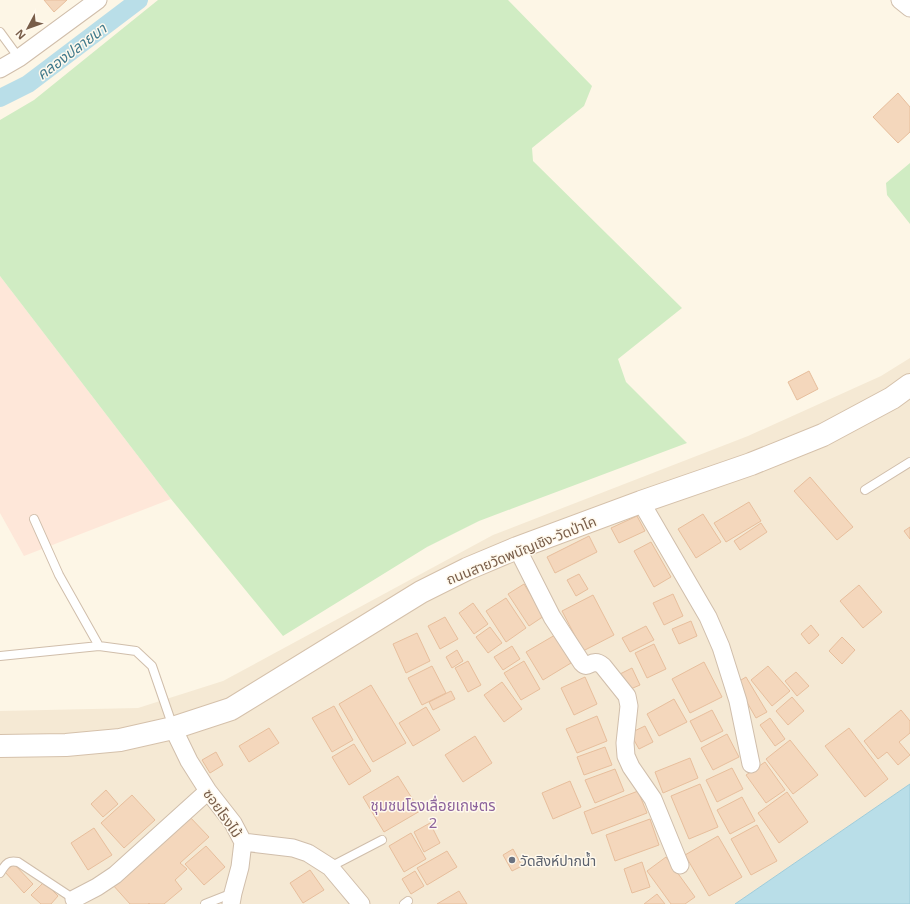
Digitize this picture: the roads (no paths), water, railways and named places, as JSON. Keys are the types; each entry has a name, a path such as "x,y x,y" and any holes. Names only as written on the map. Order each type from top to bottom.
{"main road":[{"name":"ถนนสายวัดพนัญเชิง-วัดป่าโค","path":"0,746 66,746 120,740 173,728 231,709 421,592 467,569 517,548 641,502 751,464 824,435 892,398 910,385"}],"street":[{"path":"0,69 19,58 98,0"},
{"path":"900,0 910,8"},
{"path":"641,502 708,617 720,647 738,701 751,764"},
{"path":"517,548 552,616 582,663 586,666 599,662 627,696 629,706 625,743 626,756 631,767 653,799 680,865"},
{"name":"ซอยโรงไม้","path":"173,728 208,791 233,823 243,842 240,867 232,898"},
{"path":"70,902 115,875 208,791"},
{"path":"243,842 293,848 308,853 330,867 361,904"}],"lane":[{"path":"0,32 19,58"},
{"path":"865,490 910,462"},
{"path":"34,519 59,575 99,646"},
{"path":"0,656 99,646 136,652 152,666 173,728"},
{"path":"330,867 382,840"},
{"path":"0,873 6,863 12,861 18,862 70,902"},
{"path":"205,904 232,898"}],"water":[{"path":"910,784 910,904 735,904 907,786"}],"waterway":[{"name":"คลองปลายนา","path":"0,98 28,84 139,0"}],"place":[{"name":"วัดสิงห์ปากน้ำ","path":"512,860"}],"district":[{"name":"ชุมชนโรงเลื่อยเกษตร 2","path":"433,814"}]}
